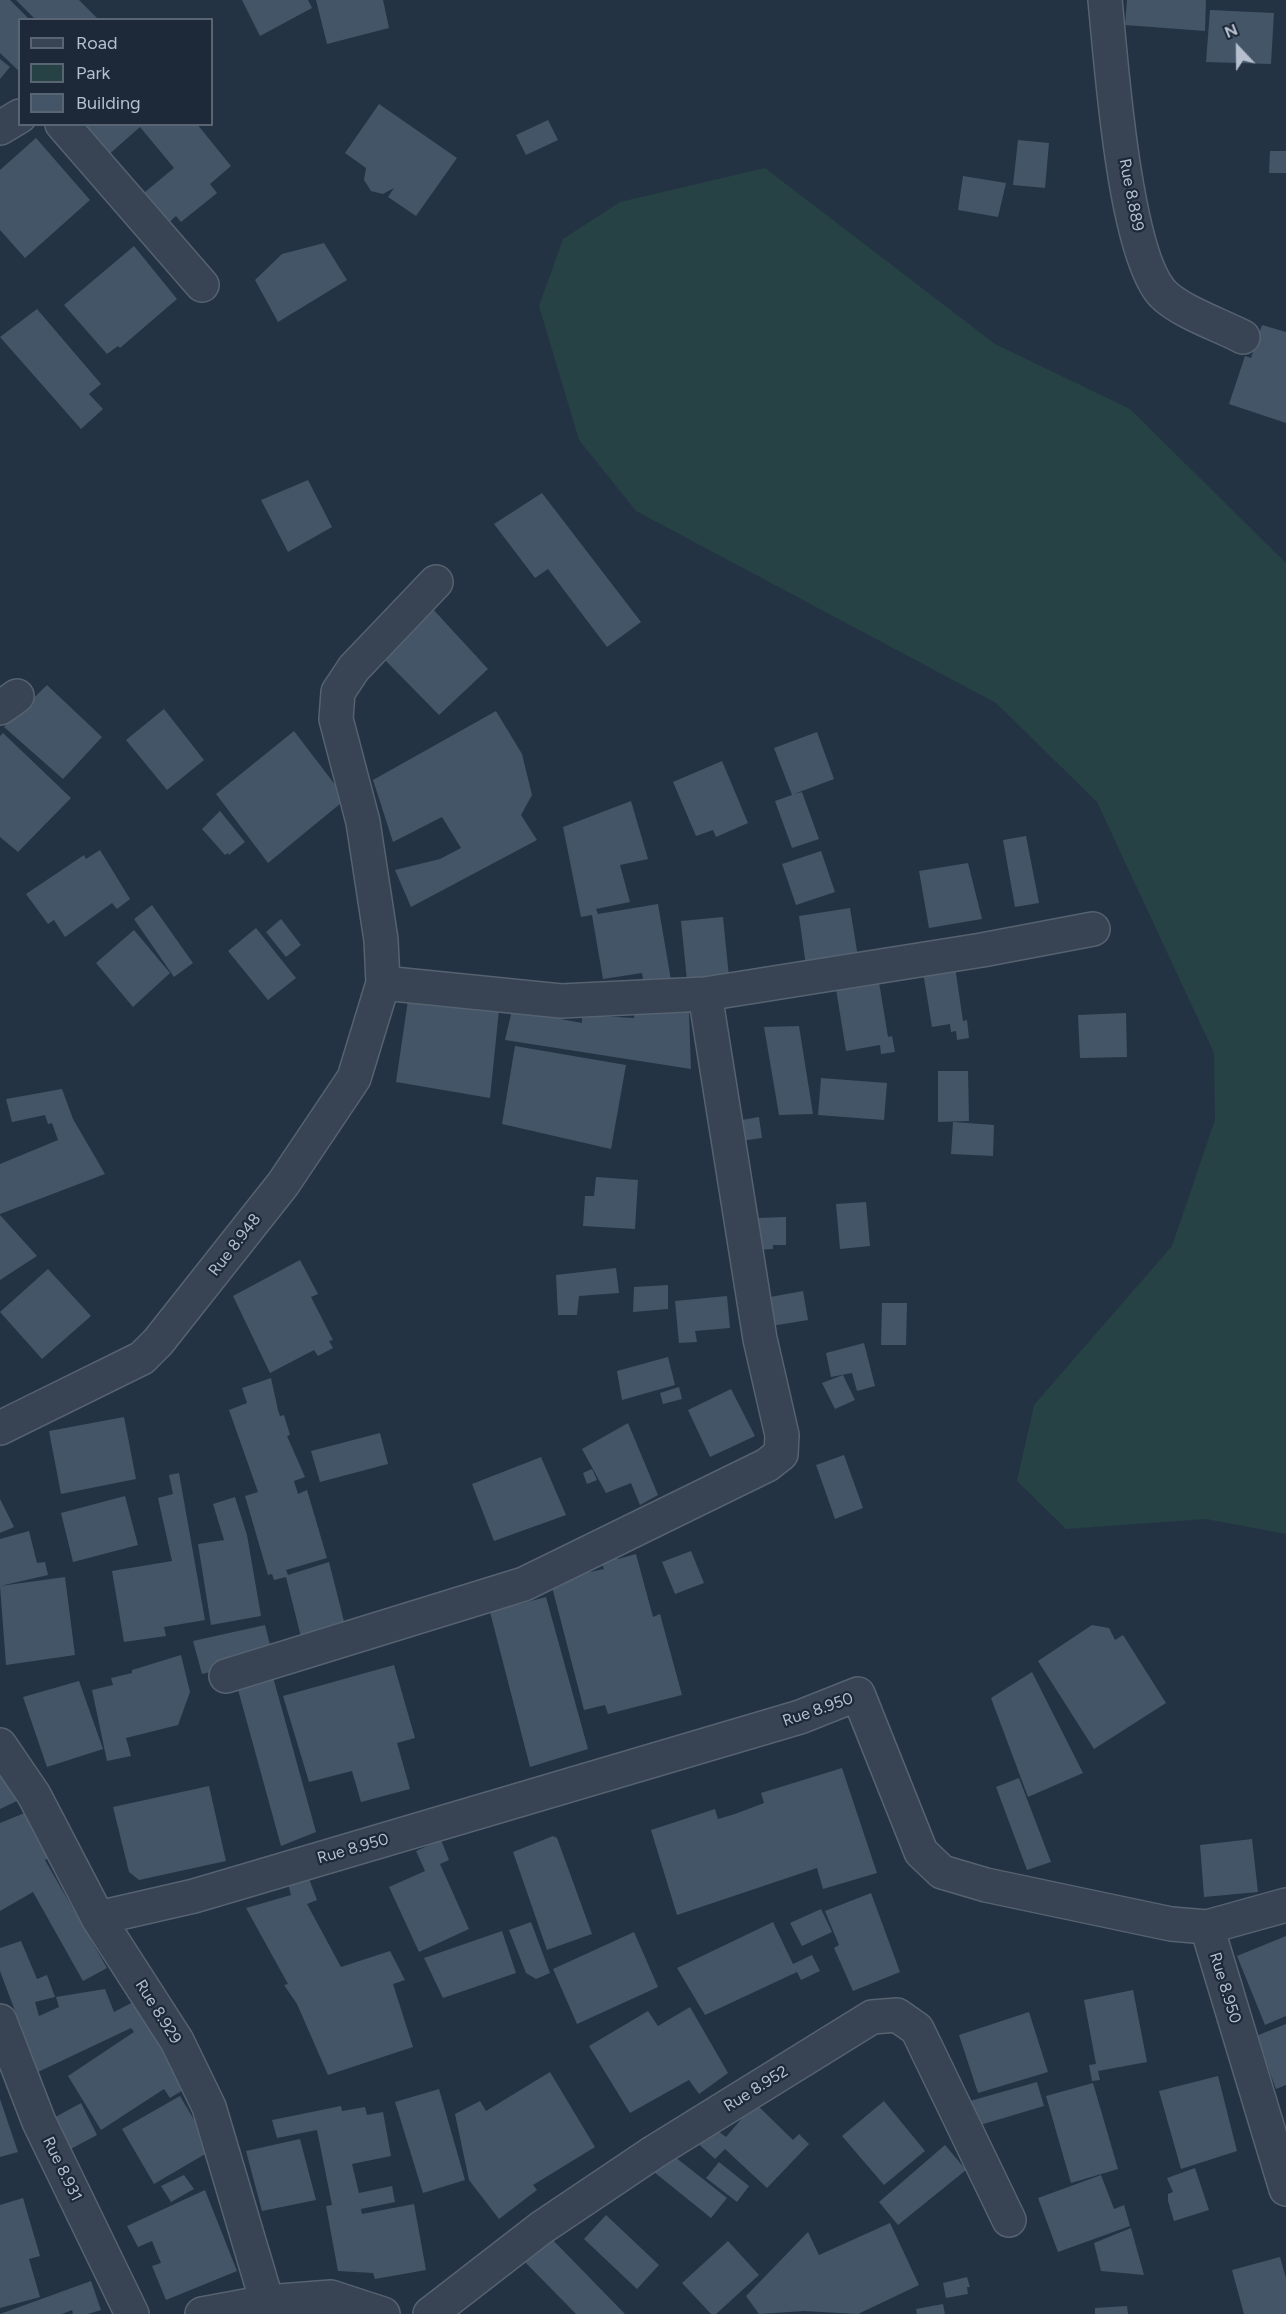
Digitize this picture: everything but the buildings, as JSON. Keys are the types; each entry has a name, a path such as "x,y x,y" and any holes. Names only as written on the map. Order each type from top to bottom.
{"street":[{"name":"Rue 8.889","path":"1105,0 1118,124 1131,206 1147,264 1163,293 1191,312 1243,337"},
{"path":"0,128 18,117"},
{"path":"65,126 202,285"},
{"name":"Rue 8.948","path":"0,1428 142,1358 158,1342 283,1184 354,1078 383,982 381,940 363,822 336,719 338,692 354,668 436,582"},
{"path":"383,982 561,1001 705,994 982,950 1093,928"},
{"path":"226,1676 524,1584 766,1465 782,1454 782,1435 760,1338 705,994"},
{"name":"Rue 8.950","path":"98,1918 206,1893 800,1717 858,1694 921,1852 942,1872 986,1885 1171,1924 1207,1928 1286,2189"},
{"name":"Rue 8.929","path":"0,1745 34,1796 98,1918 177,2041 209,2108 267,2302"},
{"path":"1207,1928 1286,1905"},
{"name":"Rue 8.952","path":"430,2314 540,2228 654,2152 872,2018 897,2015 917,2029 1009,2220"},
{"name":"Rue 8.931","path":"0,2021 39,2122 132,2314"},
{"path":"202,2314 267,2302 331,2297 382,2314"}],"green space":[{"path":"765,168 995,344 1130,409 1286,563 1286,1534 1206,1519 1066,1529 1017,1481 1034,1405 1172,1246 1215,1120 1214,1053 1097,802 996,703 636,511 579,440 539,306 563,239 620,202"}]}
